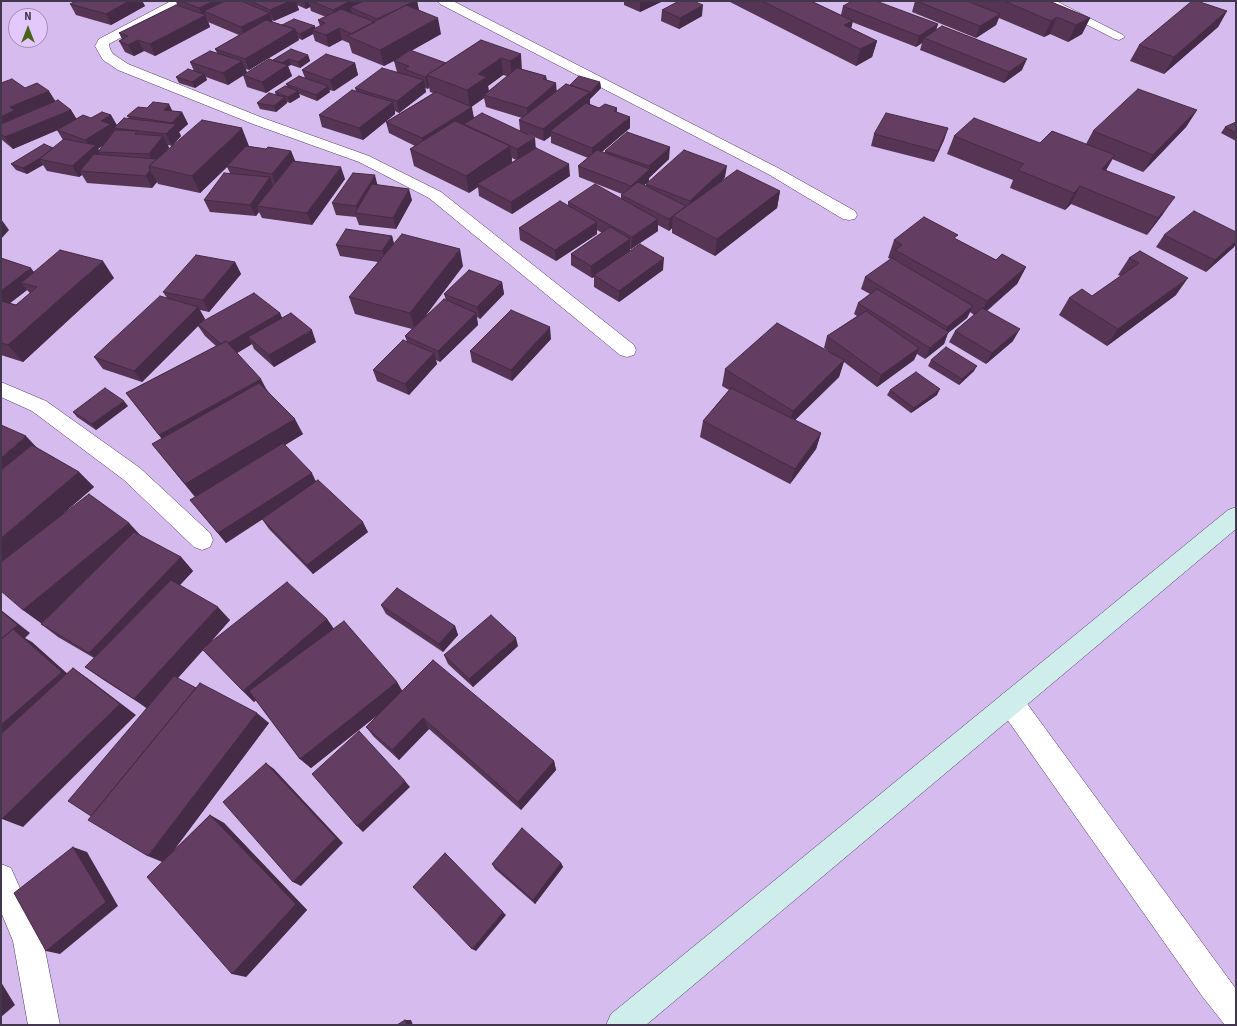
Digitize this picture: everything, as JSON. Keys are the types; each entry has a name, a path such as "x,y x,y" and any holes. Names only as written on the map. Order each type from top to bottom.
{"street":[{"path":"180,1 104,42 102,46 108,57 123,67 137,73 258,121 364,159 435,195 627,350"},
{"path":"444,1 773,171 849,215"},
{"path":"1,389 39,406 107,455 132,474 202,540"},
{"path":"622,1025 1236,516"},
{"path":"1011,702 1213,985 1236,1014"},
{"path":"1,878 28,940 44,1025"}],"lane":[{"path":"1048,1 1119,37"}],"building":[{"path":"76,1 129,1 106,14 70,4"},
{"path":"181,1 214,1 199,8"},
{"path":"225,1 241,1 270,13 241,27 204,11"},
{"path":"251,1 290,1 270,10"},
{"path":"311,1 350,1 333,10"},
{"path":"364,1 415,1 377,19 350,7"},
{"path":"679,1 693,1 703,5 680,18 662,10"},
{"path":"762,1 811,1 853,21 844,25 877,41 860,49"},
{"path":"852,1 876,1 938,24 919,36 843,6"},
{"path":"916,1 967,1 1000,14 980,26"},
{"path":"1004,1 1049,1 1090,18 1076,25 1057,17 1051,21"},
{"path":"1192,1 1197,1 1227,11 1174,57 1139,45"},
{"path":"176,5 206,15 150,44 138,40 128,45 119,41 128,36 119,33"},
{"path":"406,5 438,18 380,50 347,36"},
{"path":"341,9 375,22 352,34 339,28 326,35 312,30 325,23 318,20"},
{"path":"294,19 315,26 300,34 296,32 295,29 282,25"},
{"path":"266,20 295,29 245,59 215,49"},
{"path":"942,26 1027,59 1009,72 924,38"},
{"path":"481,40 521,54 510,61 501,58 478,74 487,77 467,90 427,75"},
{"path":"291,49 308,55 298,62 289,59 282,63 273,60"},
{"path":"410,50 446,63 425,77 404,69 409,66 394,61"},
{"path":"210,51 242,61 223,73 190,62"},
{"path":"326,54 355,63 330,80 302,70"},
{"path":"269,59 288,65 262,82 243,75"},
{"path":"382,68 424,80 397,101 355,88"},
{"path":"517,68 546,76 543,79 556,83 527,108 484,95"},
{"path":"188,69 204,74 192,82 176,77"},
{"path":"299,76 328,86 316,95 286,84"},
{"path":"579,76 600,82 590,93 570,85"},
{"path":"12,79 25,88 37,83 49,91 10,107 15,110 1,117 1,83"},
{"path":"566,84 590,92 543,129 519,120"},
{"path":"285,86 298,91 288,97 275,92"},
{"path":"1138,89 1197,110 1153,155 1093,131"},
{"path":"352,90 393,102 359,128 319,115"},
{"path":"436,92 472,107 422,138 386,122"},
{"path":"269,93 285,97 274,106 257,103"},
{"path":"58,100 71,110 5,137 1,134 1,124"},
{"path":"153,102 169,104 164,110 182,112 172,123 127,116 138,107 147,108"},
{"path":"586,103 599,108 605,104 617,108 614,111 630,117 592,148 550,131"},
{"path":"102,112 111,115 101,121 111,124 85,140 57,130 83,115 91,118"},
{"path":"482,113 535,138 517,149 464,124"},
{"path":"886,113 948,128 938,151 874,134"},
{"path":"124,118 176,124 166,134 114,128"},
{"path":"974,118 1040,143 1052,131 1115,155 1102,169 1175,197 1158,218 1080,186 1074,193 1018,170 1024,164 954,136"},
{"path":"202,120 242,128 192,176 149,166"},
{"path":"455,121 510,146 466,176 410,149"},
{"path":"1236,122 1236,133 1225,127"},
{"path":"115,130 137,131 135,134 163,136 149,154 98,152"},
{"path":"627,132 670,147 649,166 605,151"},
{"path":"64,139 96,145 72,166 39,159"},
{"path":"44,144 53,148 42,157 23,168 11,164"},
{"path":"246,146 266,149 268,147 291,151 272,174 227,166"},
{"path":"536,148 569,164 511,202 477,184"},
{"path":"597,150 650,169 631,186 578,166"},
{"path":"684,150 727,166 690,201 646,184"},
{"path":"94,154 157,159 149,166 150,170 146,176 80,171"},
{"path":"293,161 341,167 307,213 257,206"},
{"path":"737,170 780,191 717,239 673,216"},
{"path":"224,173 270,177 250,205 204,200"},
{"path":"353,173 375,175 356,206 332,203"},
{"path":"638,182 686,206 669,219 621,195"},
{"path":"372,184 409,189 393,218 355,213"},
{"path":"595,184 658,219 632,237 568,202"},
{"path":"560,201 597,222 555,250 519,228"},
{"path":"1194,211 1236,232 1236,241 1215,260 1164,235"},
{"path":"924,217 958,235 954,238 996,260 1002,254 1026,267 987,301 895,250 902,245 894,240"},
{"path":"610,227 630,239 591,266 571,254"},
{"path":"346,229 392,236 382,251 336,245"},
{"path":"402,234 460,249 410,313 349,297"},
{"path":"640,244 664,258 619,291 594,275"},
{"path":"60,250 103,261 8,345 1,343 1,301 16,305 37,287 21,283"},
{"path":"1140,251 1188,278 1118,329 1069,298 1082,289 1092,296 1139,263 1129,258"},
{"path":"196,255 235,262 203,300 163,292"},
{"path":"1,258 31,268 1,291"},
{"path":"892,258 973,306 947,327 865,277"},
{"path":"469,270 502,282 477,307 444,294"},
{"path":"877,289 949,332 930,348 858,303"},
{"path":"254,293 280,313 228,343 226,341 221,344 198,324"},
{"path":"160,296 198,307 134,371 94,357"},
{"path":"444,299 476,313 438,351 405,336"},
{"path":"982,308 1020,329 992,353 955,331"},
{"path":"511,310 550,327 511,370 470,351"},
{"path":"866,311 919,348 881,375 827,336"},
{"path":"291,313 312,330 269,355 248,337"},
{"path":"777,323 844,360 793,411 725,369"},
{"path":"403,340 434,353 405,384 373,370"},
{"path":"226,341 261,379 159,435 126,393"},
{"path":"946,347 977,366 962,379 931,360"},
{"path":"916,372 940,389 914,408 890,390"},
{"path":"259,383 295,419 185,484 152,444"},
{"path":"105,388 124,401 92,424 73,412"},
{"path":"731,388 821,433 795,469 703,421"},
{"path":"1,425 26,436 1,458"},
{"path":"283,443 312,473 218,533 190,500"},
{"path":"32,445 79,472 1,538 1,470"},
{"path":"318,480 363,522 307,565 262,519"},
{"path":"89,494 129,523 23,610 1,591 1,562"},
{"path":"134,532 181,557 89,653 41,624"},
{"path":"171,580 218,607 134,699 85,667"},
{"path":"287,582 327,619 243,691 202,649"},
{"path":"397,588 455,626 439,644 381,605"},
{"path":"1,611 18,625 1,639"},
{"path":"491,615 516,638 469,679 444,655"},
{"path":"344,621 397,682 300,759 249,691"},
{"path":"13,629 62,672 1,725 1,639"},
{"path":"433,660 554,761 518,802 423,718 392,750 366,727"},
{"path":"73,668 120,704 2,819 1,734"},
{"path":"174,676 196,688 91,816 68,801"},
{"path":"200,683 257,713 148,856 88,820"},
{"path":"359,731 405,781 357,826 312,774"},
{"path":"266,763 336,838 293,882 223,802"},
{"path":"210,815 296,904 232,974 147,877"},
{"path":"522,828 561,863 533,900 492,864"},
{"path":"73,847 106,902 46,951 14,893"},
{"path":"445,853 503,912 472,949 413,887"},
{"path":"405,1020 407,1025 397,1025"}]}
